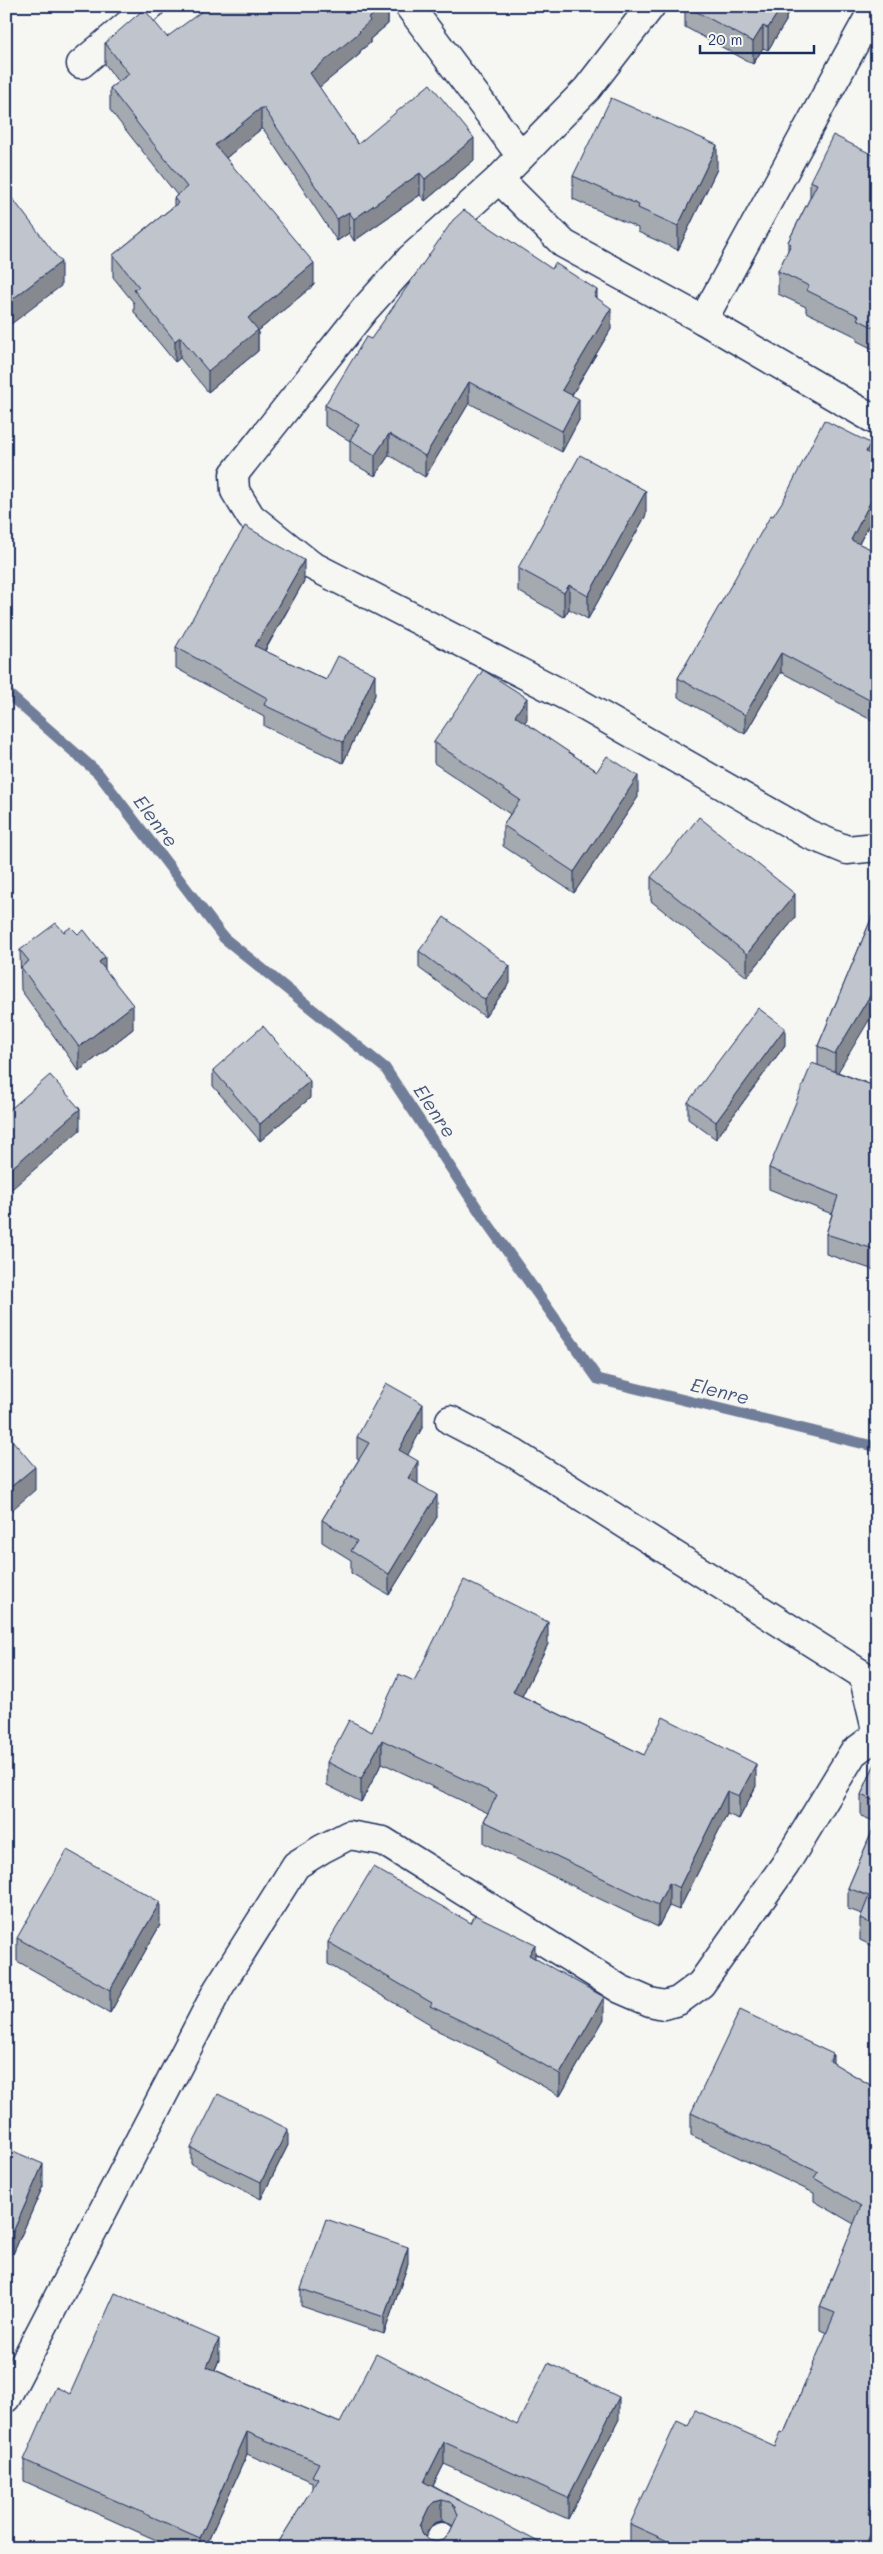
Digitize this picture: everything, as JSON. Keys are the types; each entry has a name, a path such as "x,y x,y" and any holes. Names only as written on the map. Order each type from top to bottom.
{"street":[{"path":"81,64 150,6"},
{"path":"409,6 521,156"},
{"path":"651,6 587,88 499,179 411,258 366,309 234,474 235,491 250,518 311,565 572,699 808,834 847,850 877,847"},
{"path":"703,320 875,6"},
{"path":"499,179 564,244 703,320 877,421"},
{"path":"6,2398 218,1990 296,1866 322,1849 350,1835 382,1841 620,1989 650,2002 664,2005 678,2000 701,1984 785,1865 853,1753 877,1734 863,1675 515,1454 450,1420"}],"building":[{"path":"209,6 384,6 368,19 370,21 360,32 310,73 358,144 430,84 474,138 425,179 420,173 354,219 349,212 337,219 264,108 261,108 215,145 314,263 248,318 258,330 208,371 180,337 175,341 134,290 139,287 113,255 178,203 174,198 187,187 110,88 129,74 105,43 144,9 167,37"},
{"path":"686,6 782,6 768,28 763,26 753,42"},
{"path":"611,98 717,145 678,226 638,208 639,205 573,176"},
{"path":"833,135 877,157 877,329 857,319 859,316 806,290 809,286 778,271 791,244 788,242 817,184 810,181"},
{"path":"6,190 61,262 6,304"},
{"path":"464,210 552,269 555,263 597,290 594,296 611,308 562,390 579,399 562,431 469,382 425,456 389,434 375,455 350,440 359,425 325,405 366,337 371,339 453,220"},
{"path":"824,420 870,443 866,452 877,458 877,489 851,540 877,552 877,699 875,703 781,653 745,715 678,678 771,515 773,516 784,499"},
{"path":"580,455 646,491 588,596 569,585 564,593 518,568"},
{"path":"245,526 304,560 255,646 326,680 338,656 375,674 343,742 264,705 267,698 176,647"},
{"path":"483,670 527,698 515,716 597,771 607,756 638,776 574,872 503,825 520,800 434,742"},
{"path":"699,817 795,894 747,954 651,877"},
{"path":"877,905 877,984 835,1054 818,1046"},
{"path":"444,917 510,966 485,1000 419,951"},
{"path":"56,923 64,932 71,927 78,934 84,930 105,957 99,962 133,1005 79,1047 21,967 29,961 20,950"},
{"path":"758,1008 785,1028 716,1122 688,1102"},
{"path":"263,1026 310,1081 260,1124 213,1070"},
{"path":"812,1063 877,1087 877,1250 826,1234 838,1196 769,1168"},
{"path":"50,1075 80,1109 6,1173 6,1113"},
{"path":"386,1383 423,1404 399,1450 418,1461 408,1478 437,1495 389,1574 351,1551 357,1541 322,1520 369,1443 357,1437"},
{"path":"6,1433 35,1467 6,1491"},
{"path":"464,1580 548,1622 513,1692 644,1755 663,1717 756,1764 739,1796 727,1791 679,1888 669,1883 658,1905 484,1821 497,1795 382,1740 361,1779 327,1762 349,1720 372,1732 399,1674 414,1681"},
{"path":"877,1759 877,1802 861,1795"},
{"path":"877,1820 877,1926 860,1919 869,1896 848,1888"},
{"path":"67,1850 160,1902 110,1990 17,1938"},
{"path":"373,1867 471,1923 475,1915 535,1944 529,1955 604,1997 560,2074 489,2034 430,2006 432,2003 328,1942"},
{"path":"740,2010 833,2054 830,2061 877,2089 877,2494 868,2514 877,2518 877,2520 864,2548 853,2546 852,2548 683,2548 630,2524 677,2421 688,2426 695,2410 775,2446 781,2432 784,2433 835,2313 820,2307 861,2206 814,2178 818,2172 691,2113"},
{"path":"218,2094 288,2129 261,2182 191,2148"},
{"path":"6,2148 43,2164 13,2232 6,2229"},
{"path":"326,2219 408,2247 384,2317 301,2289"},
{"path":"115,2293 219,2339 207,2367 340,2423 376,2354 517,2425 548,2363 619,2397 568,2498 444,2442 424,2482 544,2545 543,2548 275,2548 318,2479 312,2476 319,2463 247,2432 200,2538 24,2460 56,2387 70,2394","holes":["442,2500 450,2502 455,2507 458,2515 449,2534 444,2540 436,2542 428,2540 423,2535 420,2526 429,2507 434,2502"]}],"waterway":[{"name":"Elenre","path":"6,692 98,773 224,938 385,1068 483,1217 598,1379 877,1447"}]}
